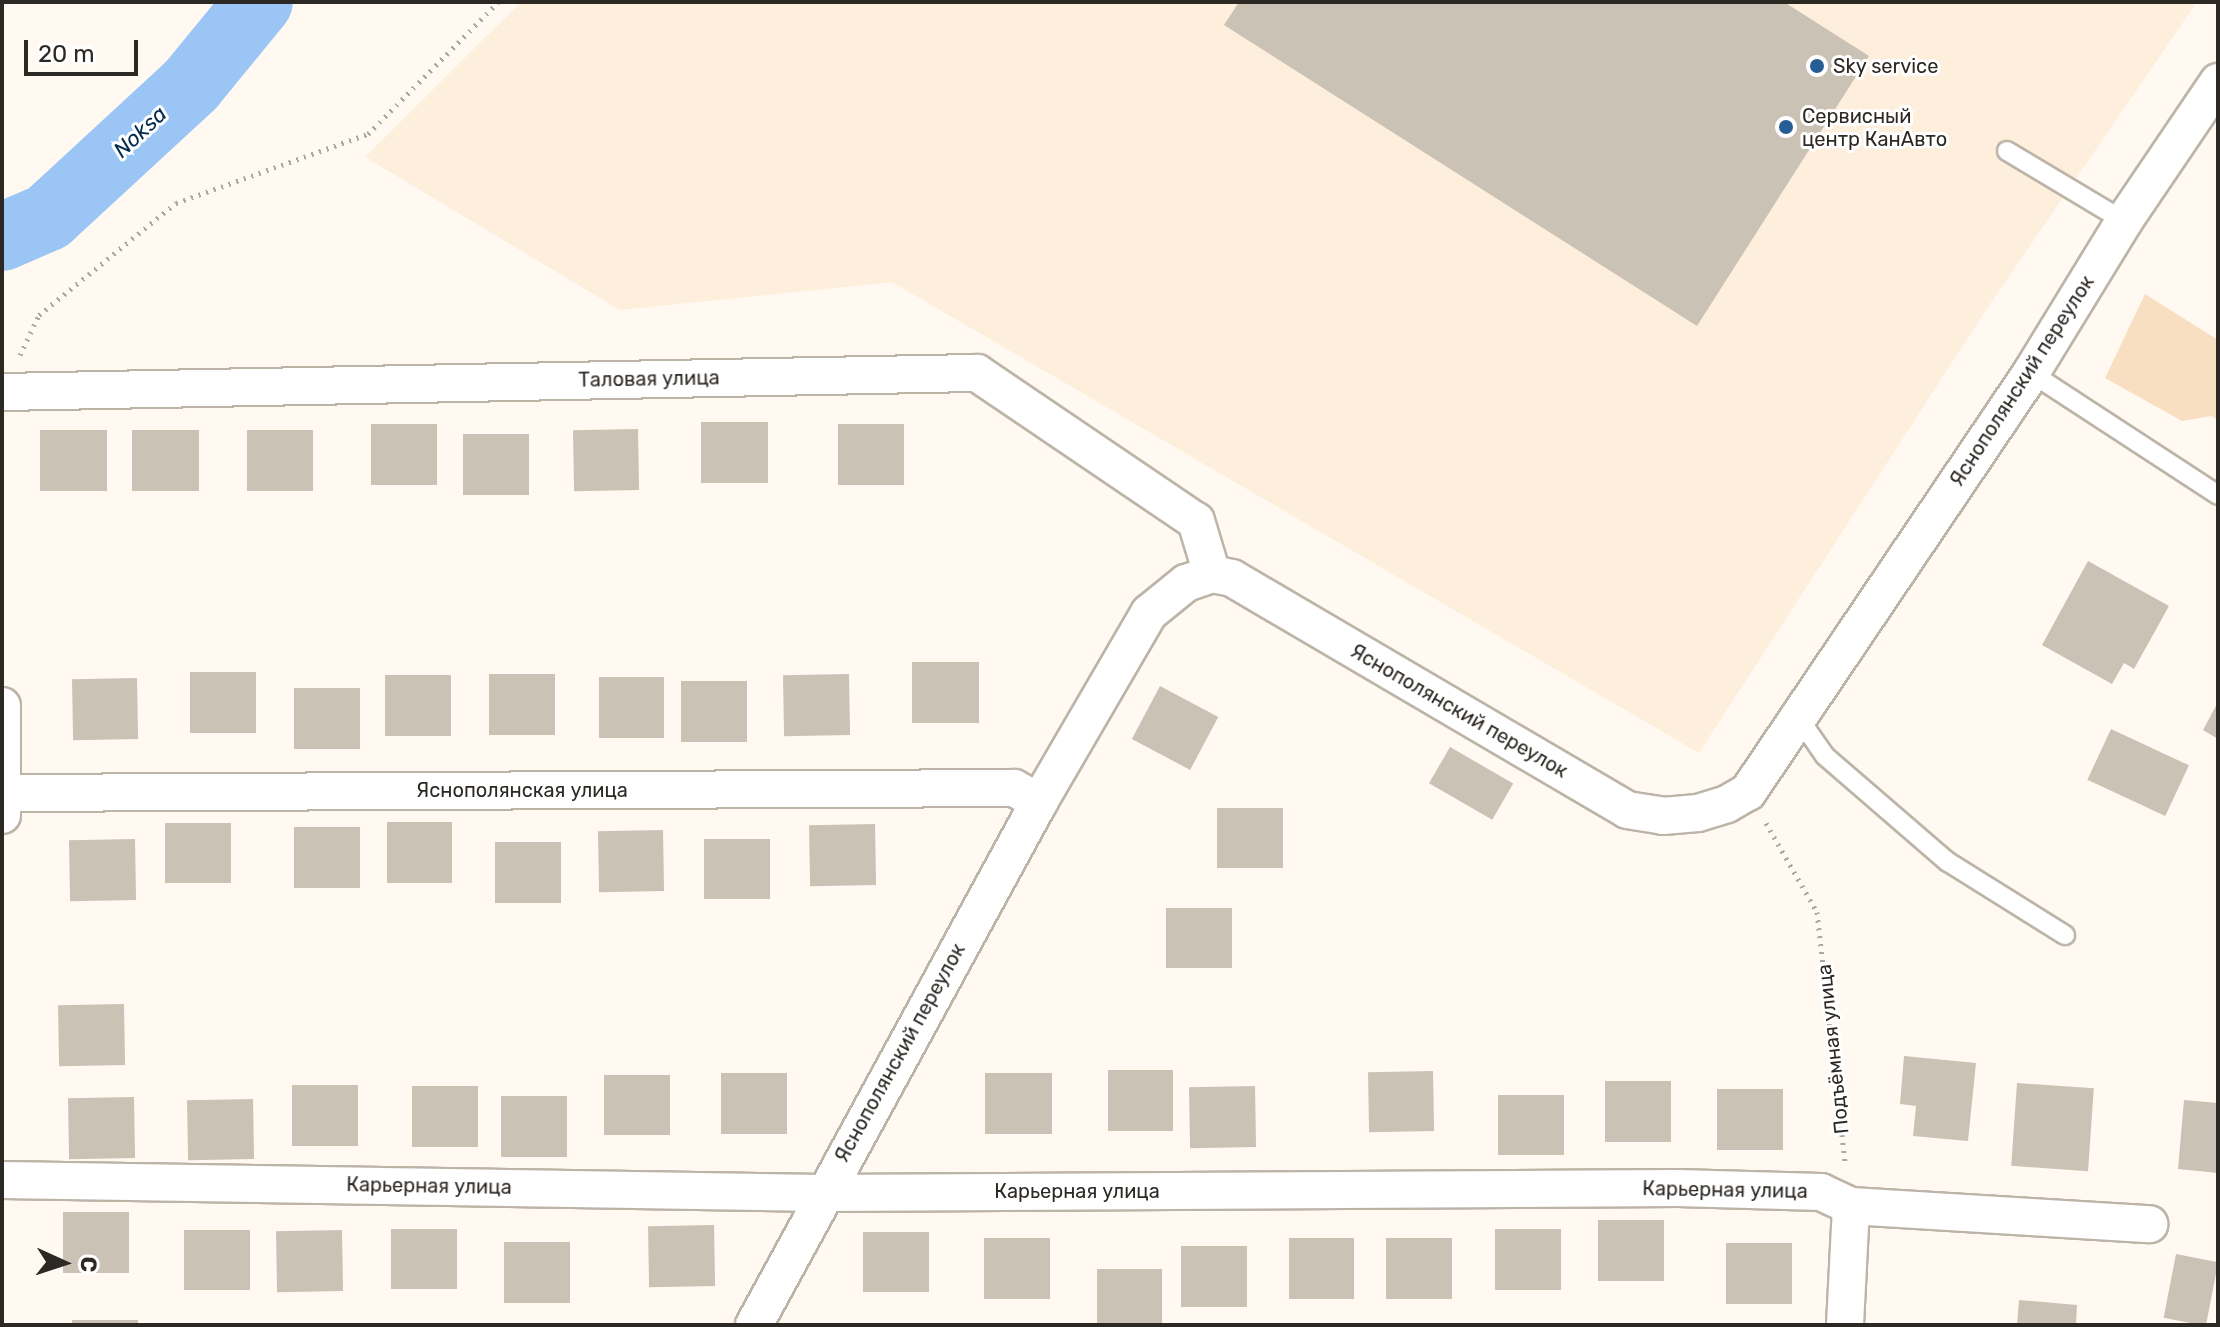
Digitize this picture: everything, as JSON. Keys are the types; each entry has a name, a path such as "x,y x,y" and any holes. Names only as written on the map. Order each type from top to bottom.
{"street":[{"name":"Яснополянский переулок","path":"754,1325 823,1193 1039,802 1149,613 1186,583 1212,574 1232,578 1627,810 1663,816 1698,813 1727,804 1748,792 2031,373 2124,221 2218,82"},
{"name":"Таловая улица","path":"8,379 977,373 1196,521 1212,574"},
{"path":"2,706 2,817"},
{"name":"Яснополянская улица","path":"2,793 1014,788 1039,802"},
{"name":"Карьерная улица","path":"2,1180 823,1193 1678,1188 1821,1192 1851,1206 2149,1224"},
{"path":"1845,1325 1851,1206"}],"lane":[{"path":"2007,151 2124,221"},
{"path":"2031,373 2218,495"},
{"path":"1798,717 1825,756 1948,862 2065,935"}],"path":[{"path":"8,379 39,315 176,203 368,134 498,2"},
{"name":"Подъёмная улица","path":"1748,792 1817,912 1851,1206"}],"shaded area":[{"path":"521,2 2197,2 1986,310 1699,753 892,282 620,310 365,157"},
{"path":"2145,294 2218,340 2218,420 2211,416 2182,421 2105,378"}],"building":[{"path":"1239,2 1784,2 1869,56 1697,326 1224,25"},
{"path":"701,422 768,422 768,483 701,483"},
{"path":"371,424 437,424 437,485 371,485"},
{"path":"838,424 904,424 904,485 838,485"},
{"path":"638,429 639,490 574,491 573,430"},
{"path":"40,430 107,430 107,491 40,491"},
{"path":"132,430 199,430 199,491 132,491"},
{"path":"247,430 313,430 313,491 247,491"},
{"path":"463,434 529,434 529,495 463,495"},
{"path":"2088,561 2169,606 2134,669 2124,663 2112,684 2042,645"},
{"path":"912,662 979,662 979,723 912,723"},
{"path":"190,672 256,672 256,733 190,733"},
{"path":"489,674 555,674 555,735 489,735"},
{"path":"849,674 850,735 784,736 783,675"},
{"path":"385,675 451,675 451,736 385,736"},
{"path":"599,677 664,677 664,738 599,738"},
{"path":"137,678 138,739 73,740 72,679"},
{"path":"681,681 747,681 747,742 681,742"},
{"path":"1160,686 1218,717 1190,770 1132,739"},
{"path":"294,688 360,688 360,749 294,749"},
{"path":"2218,702 2218,739 2203,730"},
{"path":"2111,729 2189,765 2165,816 2087,780"},
{"path":"1450,747 1513,783 1492,820 1429,783"},
{"path":"1217,808 1283,808 1283,868 1217,868"},
{"path":"387,822 452,822 452,883 387,883"},
{"path":"165,823 231,823 231,883 165,883"},
{"path":"875,824 876,885 810,886 809,825"},
{"path":"294,827 360,827 360,888 294,888"},
{"path":"663,830 664,891 599,892 598,831"},
{"path":"135,839 136,900 70,901 69,840"},
{"path":"704,839 770,839 770,899 704,899"},
{"path":"495,842 561,842 561,903 495,903"},
{"path":"1166,908 1232,908 1232,968 1166,968"},
{"path":"124,1004 125,1065 59,1066 58,1005"},
{"path":"1904,1056 1976,1063 1968,1141 1913,1136 1916,1106 1900,1104"},
{"path":"1108,1070 1173,1070 1173,1131 1108,1131"},
{"path":"1433,1071 1434,1131 1369,1132 1368,1072"},
{"path":"721,1073 787,1073 787,1134 721,1134"},
{"path":"985,1073 1052,1073 1052,1134 985,1134"},
{"path":"604,1075 670,1075 670,1135 604,1135"},
{"path":"1605,1081 1671,1081 1671,1142 1605,1142"},
{"path":"2017,1083 2094,1088 2088,1171 2011,1166"},
{"path":"292,1085 358,1085 358,1146 292,1146"},
{"path":"412,1086 478,1086 478,1147 412,1147"},
{"path":"1255,1086 1256,1147 1190,1148 1189,1087"},
{"path":"1717,1089 1783,1089 1783,1150 1717,1150"},
{"path":"1498,1095 1564,1095 1564,1155 1498,1155"},
{"path":"501,1096 567,1096 567,1157 501,1157"},
{"path":"134,1097 135,1158 69,1159 68,1098"},
{"path":"253,1099 254,1159 188,1160 187,1100"},
{"path":"2184,1100 2218,1103 2218,1173 2178,1169"},
{"path":"63,1212 129,1212 129,1273 63,1273"},
{"path":"1598,1220 1664,1220 1664,1281 1598,1281"},
{"path":"714,1225 715,1286 649,1287 648,1226"},
{"path":"391,1229 457,1229 457,1289 391,1289"},
{"path":"1495,1229 1561,1229 1561,1290 1495,1290"},
{"path":"184,1230 250,1230 250,1290 184,1290"},
{"path":"342,1230 343,1291 277,1292 276,1231"},
{"path":"863,1232 929,1232 929,1292 863,1292"},
{"path":"984,1238 1050,1238 1050,1299 984,1299"},
{"path":"1289,1238 1354,1238 1354,1299 1289,1299"},
{"path":"1386,1238 1452,1238 1452,1299 1386,1299"},
{"path":"504,1242 570,1242 570,1303 504,1303"},
{"path":"1726,1243 1792,1243 1792,1304 1726,1304"},
{"path":"1181,1246 1247,1246 1247,1307 1181,1307"},
{"path":"2176,1254 2218,1262 2206,1325 2164,1318"},
{"path":"1097,1269 1162,1269 1162,1325 1097,1325"},
{"path":"2019,1300 2077,1305 2076,1325 2017,1325"},
{"path":"72,1320 138,1320 138,1325 72,1325"}],"waterway":[{"name":"Noksa","path":"2,237 48,217 191,85 259,2"}],"place":[{"name":"Sky service","path":"1817,66"},
{"name":"Сервисный центр КанАвто","path":"1786,127"}]}
